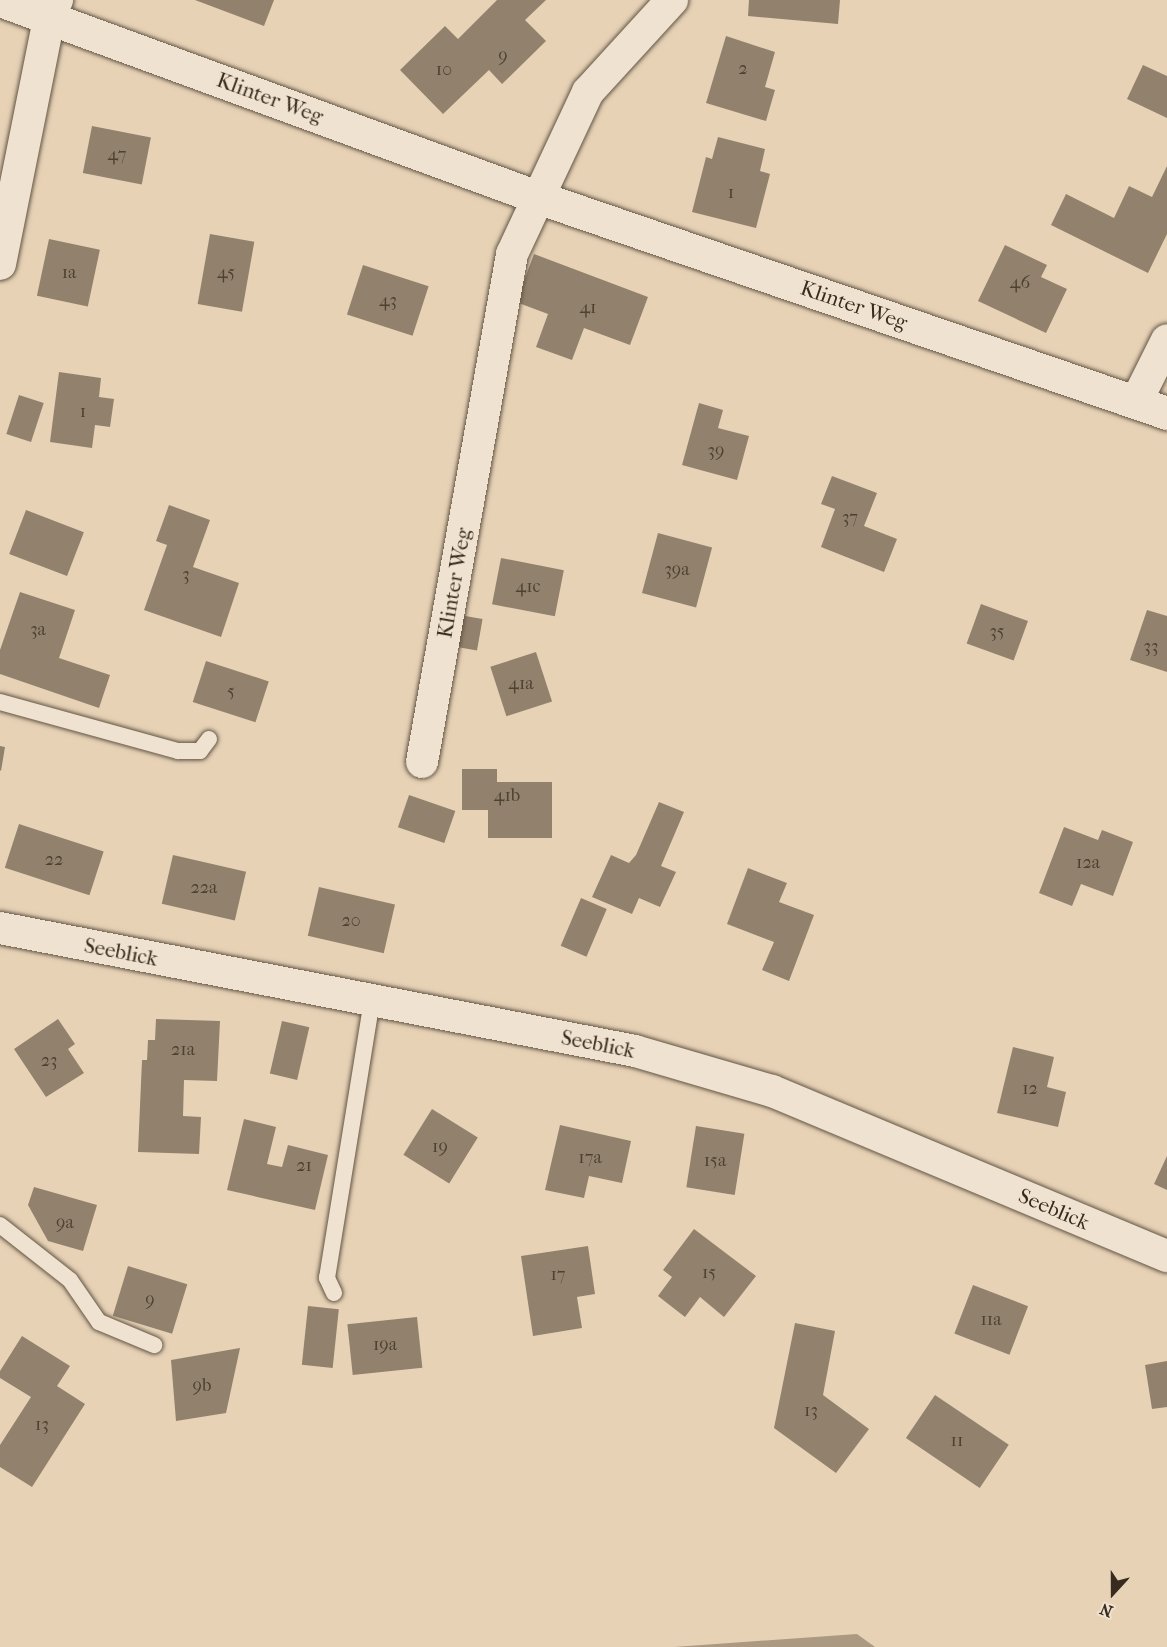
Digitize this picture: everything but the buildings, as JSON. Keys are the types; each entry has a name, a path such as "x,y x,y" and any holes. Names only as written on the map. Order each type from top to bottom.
{"street":[{"name":"Klinter Weg","path":"0,0 53,9 540,198 1167,412"},
{"path":"540,198 588,92 672,0"},
{"path":"0,264 53,9"},
{"name":"Klinter Weg","path":"422,762 512,254 540,198"},
{"path":"1136,402 1167,340"},
{"name":"Seeblick","path":"0,928 635,1051 772,1091 1167,1256"}],"lane":[{"path":"0,702 178,752 200,751 209,739"},
{"path":"334,1293 327,1278 372,1000"},
{"path":"0,1225 70,1280 99,1322 153,1345"}],"shaded area":[{"path":"857,1634 875,1647 674,1647"}]}
